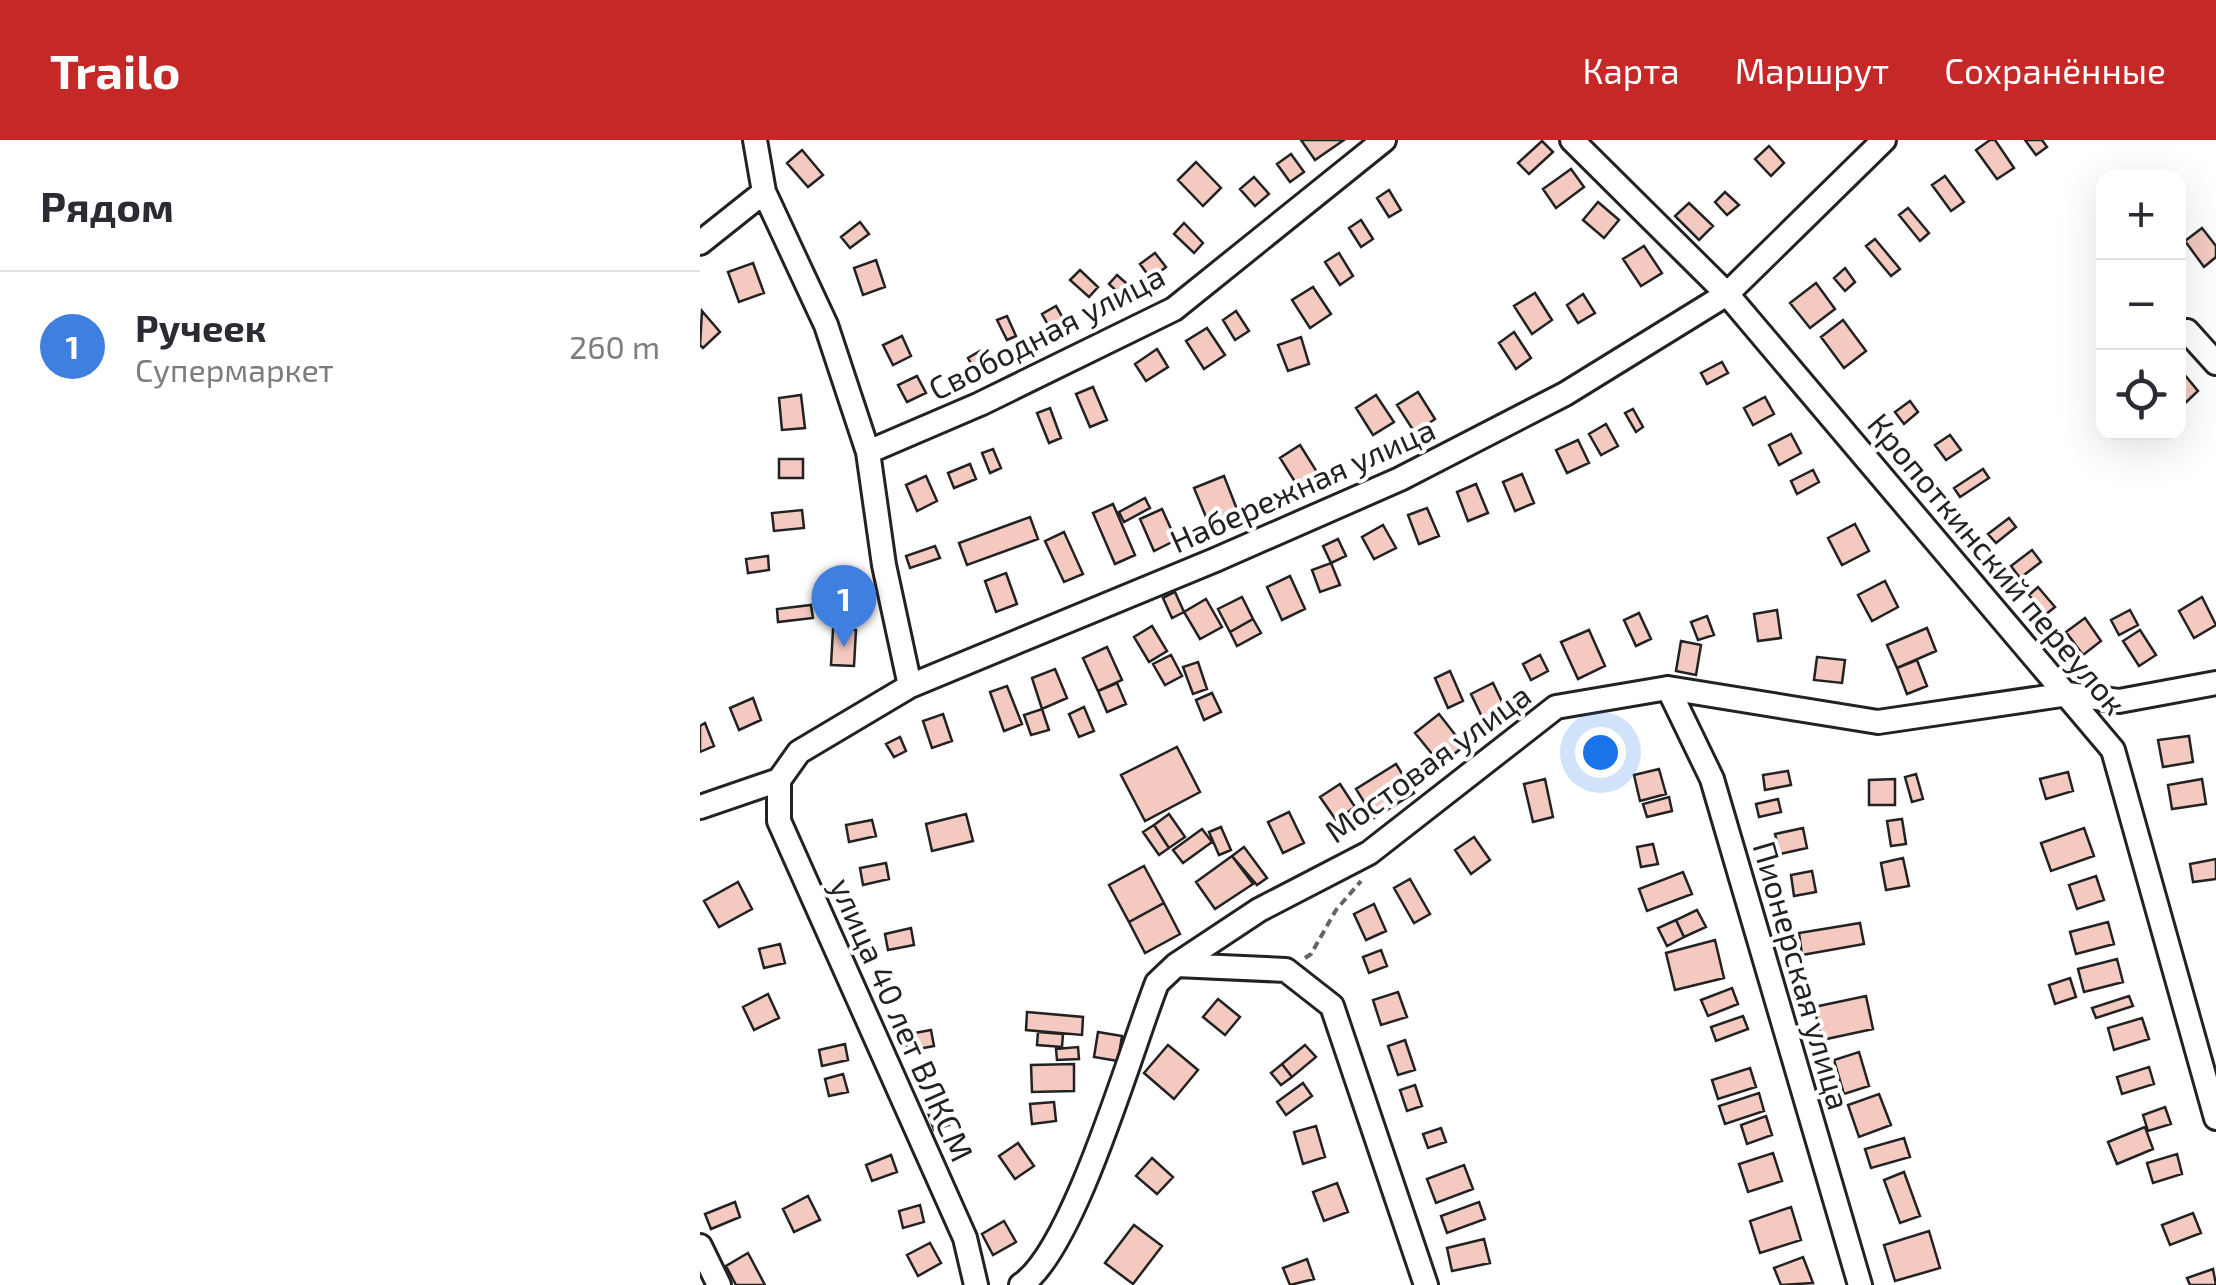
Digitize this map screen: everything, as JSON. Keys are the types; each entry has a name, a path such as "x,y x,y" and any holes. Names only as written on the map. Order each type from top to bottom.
{"street":[{"path":"755,140 764,192 826,325 868,452 884,565 910,686"},
{"name":"Свободная улица","path":"868,452 980,404 1174,309 1384,140"},
{"name":"Кропоткинский переулок","path":"1572,140 1727,294 2114,750 2216,1118"},
{"name":"Набережная улица","path":"700,807 779,780 799,752 910,686 1215,560 1400,478 1565,394 1727,294 1884,140"},
{"path":"700,243 764,192"},
{"path":"2187,331 2216,363"},
{"name":"Мостовая улица","path":"1026,1284 1054,1246 1097,1151 1157,983 1176,965 1259,910 1369,853 1556,707 1668,688 1878,722 2068,694 2120,701 2216,683"},
{"name":"Пионерская улица","path":"1668,688 1712,778 1860,1285"},
{"name":"улица 40 лет ВЛКСМ","path":"779,780 779,821 965,1238 976,1285"},
{"path":"1176,965 1286,970 1332,1006 1426,1285"},
{"path":"700,1246 719,1285"}],"path":[{"path":"1286,970 1310,954 1336,910 1360,884 1369,853"}],"building":[{"path":"1301,140 1344,140 1315,160"},
{"path":"1995,140 2014,168 1997,179 1976,150"},
{"path":"2025,140 2042,140 2047,147 2036,155"},
{"path":"1542,141 1553,152 1529,174 1518,163"},
{"path":"1769,146 1784,163 1771,176 1755,159"},
{"path":"802,150 823,175 808,187 787,163"},
{"path":"1291,154 1304,172 1290,182 1277,164"},
{"path":"1196,162 1221,188 1203,206 1178,180"},
{"path":"1571,169 1584,187 1556,208 1543,189"},
{"path":"1945,176 1964,202 1951,211 1932,185"},
{"path":"1254,177 1269,194 1255,206 1240,189"},
{"path":"1389,190 1401,210 1389,217 1377,198"},
{"path":"1725,192 1739,205 1727,215 1715,202"},
{"path":"1598,202 1619,220 1604,238 1583,220"},
{"path":"1689,203 1713,226 1699,240 1675,216"},
{"path":"1908,208 1929,233 1920,241 1899,215"},
{"path":"1361,220 1373,239 1361,247 1349,228"},
{"path":"860,222 869,234 850,248 841,237"},
{"path":"1184,223 1203,243 1194,253 1174,234"},
{"path":"2202,228 2216,246 2216,257 2204,267 2186,240"},
{"path":"1875,239 1900,269 1891,276 1866,246"},
{"path":"1644,246 1662,273 1641,286 1623,259"},
{"path":"1155,253 1166,267 1151,279 1140,264"},
{"path":"1339,253 1353,276 1340,285 1325,262"},
{"path":"876,260 885,287 863,295 854,268"},
{"path":"753,263 764,293 739,302 728,272"},
{"path":"1845,268 1855,282 1845,291 1834,278"},
{"path":"1080,270 1098,287 1089,297 1070,280"},
{"path":"1117,275 1135,291 1127,301 1109,284"},
{"path":"1816,283 1835,309 1810,328 1790,303"},
{"path":"1313,287 1331,314 1310,328 1292,300"},
{"path":"1535,293 1552,320 1532,334 1514,306"},
{"path":"1583,294 1595,313 1578,323 1567,305"},
{"path":"1056,306 1067,325 1053,334 1042,314"},
{"path":"702,311 720,332 703,348 700,345"},
{"path":"1236,311 1249,331 1235,340 1223,320"},
{"path":"1007,316 1016,336 1007,340 997,320"},
{"path":"1843,320 1866,351 1844,368 1821,337"},
{"path":"1207,328 1225,355 1204,369 1186,341"},
{"path":"1514,332 1531,358 1516,369 1499,343"},
{"path":"902,336 911,356 893,365 883,345"},
{"path":"1301,337 1309,364 1288,371 1278,345"},
{"path":"1157,349 1168,367 1146,381 1135,364"},
{"path":"980,351 989,367 977,374 968,358"},
{"path":"1722,362 1728,373 1707,384 1701,373"},
{"path":"917,376 926,393 907,402 898,385"},
{"path":"2186,376 2198,391 2186,402"},
{"path":"1093,387 1107,420 1090,427 1076,394"},
{"path":"1418,392 1435,419 1415,433 1397,405"},
{"path":"801,395 805,428 782,430 779,398"},
{"path":"1376,395 1394,422 1373,435 1356,408"},
{"path":"1765,397 1774,414 1753,425 1744,408"},
{"path":"1910,401 1918,412 1904,424 1895,412"},
{"path":"1050,408 1061,438 1049,443 1037,413"},
{"path":"1633,409 1643,427 1636,432 1625,413"},
{"path":"1606,424 1618,446 1601,455 1589,434"},
{"path":"1791,434 1801,453 1779,465 1769,445"},
{"path":"1950,435 1961,450 1946,460 1935,445"},
{"path":"1578,440 1589,463 1567,473 1556,450"},
{"path":"1300,445 1317,472 1297,485 1280,458"},
{"path":"993,449 1001,468 990,473 982,453"},
{"path":"779,459 803,459 803,478 779,478"},
{"path":"970,464 976,479 954,488 948,473"},
{"path":"1983,469 1989,478 1960,497 1954,488"},
{"path":"1813,470 1819,482 1797,494 1791,481"},
{"path":"1522,474 1534,503 1515,511 1503,482"},
{"path":"926,476 937,501 917,511 906,485"},
{"path":"1224,476 1240,517 1211,529 1194,488"},
{"path":"1476,484 1488,513 1468,521 1457,492"},
{"path":"1145,498 1150,508 1124,522 1119,512"},
{"path":"1113,504 1135,555 1115,564 1093,513"},
{"path":"1427,508 1439,536 1419,544 1408,515"},
{"path":"1162,509 1176,540 1154,551 1140,519"},
{"path":"802,510 804,528 774,531 772,513"},
{"path":"1030,517 1038,539 967,565 959,543"},
{"path":"2009,518 2016,527 1996,543 1988,534"},
{"path":"1855,524 1869,551 1842,565 1828,538"},
{"path":"1383,525 1396,548 1374,559 1362,537"},
{"path":"1064,532 1083,574 1064,582 1045,541"},
{"path":"1338,539 1346,556 1331,563 1323,546"},
{"path":"935,546 940,558 910,568 906,556"},
{"path":"2032,550 2041,562 2020,578 2011,566"},
{"path":"768,556 769,570 748,573 746,559"},
{"path":"1331,563 1340,585 1320,592 1312,570"},
{"path":"1006,573 1017,604 996,612 985,581"},
{"path":"1290,576 1305,609 1282,620 1267,587"},
{"path":"1885,581 1898,607 1872,621 1858,595"},
{"path":"2038,587 2055,607 2045,615 2029,595"},
{"path":"1175,592 1184,612 1172,618 1163,598"},
{"path":"1242,597 1253,619 1230,632 1218,609"},
{"path":"2202,597 2216,625 2194,638 2179,611"},
{"path":"1206,599 1222,627 1200,639 1184,612"},
{"path":"811,605 813,618 778,622 777,609"},
{"path":"1777,610 1781,638 1758,641 1754,614"},
{"path":"2130,610 2138,625 2119,635 2111,620"},
{"path":"1639,613 1651,639 1636,646 1624,620"},
{"path":"1707,616 1714,635 1698,640 1691,622"},
{"path":"2085,618 2101,641 2083,655 2066,632"},
{"path":"1253,619 1261,633 1237,646 1230,632"},
{"path":"1152,626 1167,651 1149,662 1134,637"},
{"path":"1927,628 1936,651 1897,668 1887,645"},
{"path":"833,629 856,630 854,666 831,665"},
{"path":"1589,630 1605,666 1578,679 1561,642"},
{"path":"2140,630 2156,655 2139,666 2123,641"},
{"path":"1681,641 1701,645 1696,675 1676,671"},
{"path":"1107,647 1122,680 1098,691 1083,658"},
{"path":"1171,655 1182,676 1165,685 1153,664"},
{"path":"1540,655 1548,671 1531,680 1523,664"},
{"path":"1817,657 1845,660 1842,683 1814,680"},
{"path":"1917,660 1927,686 1907,694 1897,668"},
{"path":"1198,662 1207,689 1193,694 1183,667"},
{"path":"1055,669 1067,698 1042,709 1032,678"},
{"path":"1450,671 1463,701 1448,708 1435,678"},
{"path":"1117,683 1126,704 1107,712 1098,691"},
{"path":"1493,683 1505,708 1483,719 1471,694"},
{"path":"1007,686 1022,724 1004,731 990,692"},
{"path":"1212,693 1221,712 1204,720 1196,700"},
{"path":"753,698 761,720 739,730 730,708"},
{"path":"1084,707 1094,731 1079,737 1069,714"},
{"path":"1042,709 1049,730 1031,735 1024,715"},
{"path":"943,714 952,741 932,748 923,721"},
{"path":"1439,714 1464,746 1441,765 1415,733"},
{"path":"705,723 714,746 700,752 700,726"},
{"path":"2189,736 2193,762 2163,767 2158,740"},
{"path":"900,737 906,751 894,757 886,744"},
{"path":"1177,747 1200,792 1145,821 1121,775"},
{"path":"1396,764 1414,793 1374,818 1356,789"},
{"path":"1659,769 1666,794 1640,801 1634,775"},
{"path":"1788,771 1791,785 1765,790 1763,775"},
{"path":"2068,772 2073,791 2046,799 2040,779"},
{"path":"1916,774 1923,799 1912,802 1905,777"},
{"path":"1545,779 1553,817 1533,822 1524,784"},
{"path":"1895,779 1895,805 1869,805 1869,780"},
{"path":"2202,779 2206,804 2172,809 2168,785"},
{"path":"1340,784 1355,807 1336,820 1320,797"},
{"path":"1669,797 1672,811 1647,817 1643,804"},
{"path":"1778,799 1781,812 1759,817 1756,804"},
{"path":"1289,812 1304,843 1283,853 1268,822"},
{"path":"966,814 973,841 932,851 926,824"},
{"path":"1169,814 1185,837 1169,848 1154,825"},
{"path":"1902,819 1906,844 1891,846 1887,821"},
{"path":"872,820 876,836 849,842 846,825"},
{"path":"1154,825 1169,848 1159,855 1143,832"},
{"path":"1221,827 1231,850 1219,855 1209,832"},
{"path":"1803,828 1807,848 1780,854 1775,834"},
{"path":"2084,828 2094,856 2051,871 2041,843"},
{"path":"1202,829 1212,842 1183,863 1173,850"},
{"path":"1474,837 1490,860 1471,874 1455,850"},
{"path":"1653,844 1658,864 1641,867 1637,847"},
{"path":"1244,847 1267,878 1257,885 1232,856"},
{"path":"1232,856 1253,884 1215,909 1196,882"},
{"path":"1903,858 1909,886 1886,890 1881,863"},
{"path":"2216,859 2216,879 2193,882 2190,864"},
{"path":"886,863 889,879 863,885 860,868"},
{"path":"1144,866 1164,903 1129,922 1109,885"},
{"path":"1812,871 1816,892 1794,896 1791,875"},
{"path":"1683,872 1692,894 1647,911 1639,889"},
{"path":"2096,876 2104,900 2077,909 2069,885"},
{"path":"1410,879 1430,914 1414,923 1394,888"},
{"path":"738,882 752,909 719,927 704,901"},
{"path":"1164,903 1180,934 1145,953 1129,922"},
{"path":"1374,904 1386,931 1366,940 1354,914"},
{"path":"1697,910 1706,927 1684,937 1676,920"},
{"path":"1676,920 1684,937 1667,946 1658,928"},
{"path":"2108,922 2114,944 2076,954 2070,932"},
{"path":"1860,923 1864,944 1802,955 1799,933"},
{"path":"911,928 914,945 888,950 885,934"},
{"path":"1715,940 1724,978 1675,990 1666,953"},
{"path":"780,944 785,963 764,968 759,949"},
{"path":"1381,950 1387,966 1369,973 1363,957"},
{"path":"2117,959 2123,982 2084,992 2078,969"},
{"path":"2070,978 2076,997 2055,1004 2049,985"},
{"path":"1732,988 1738,1004 1708,1016 1701,1000"},
{"path":"1398,992 1407,1017 1381,1025 1373,1000"},
{"path":"768,994 779,1018 754,1030 743,1007"},
{"path":"1866,996 1873,1029 1822,1040 1814,1007"},
{"path":"2129,996 2133,1006 2096,1018 2092,1008"},
{"path":"1218,999 1240,1017 1225,1035 1203,1017"},
{"path":"1027,1012 1083,1017 1082,1035 1026,1030"},
{"path":"1743,1016 1748,1029 1716,1041 1711,1027"},
{"path":"2142,1018 2149,1039 2114,1050 2108,1028"},
{"path":"931,1030 934,1046 908,1051 904,1035"},
{"path":"1038,1032 1063,1034 1062,1047 1037,1045"},
{"path":"1098,1032 1122,1036 1118,1061 1094,1057"},
{"path":"1405,1040 1415,1070 1398,1075 1388,1046"},
{"path":"845,1044 848,1060 822,1066 819,1050"},
{"path":"1168,1045 1198,1070 1174,1099 1144,1073"},
{"path":"1305,1045 1316,1057 1292,1077 1282,1064"},
{"path":"1078,1047 1079,1059 1057,1060 1056,1049"},
{"path":"1859,1052 1869,1086 1844,1094 1834,1060"},
{"path":"1074,1064 1074,1091 1032,1092 1031,1065"},
{"path":"1282,1064 1292,1077 1281,1085 1271,1073"},
{"path":"2149,1067 2154,1084 2122,1094 2117,1077"},
{"path":"1750,1068 1756,1087 1718,1099 1712,1080"},
{"path":"843,1074 848,1092 829,1096 825,1079"},
{"path":"1303,1083 1312,1096 1286,1115 1277,1102"},
{"path":"1415,1085 1422,1106 1407,1111 1400,1090"},
{"path":"1759,1093 1764,1111 1725,1124 1719,1106"},
{"path":"1879,1094 1891,1125 1859,1137 1848,1105"},
{"path":"940,1101 949,1125 934,1130 926,1107"},
{"path":"1054,1102 1056,1121 1032,1124 1030,1104"},
{"path":"2165,1107 2171,1124 2148,1131 2143,1115"},
{"path":"1766,1116 1772,1135 1747,1144 1741,1125"},
{"path":"1316,1126 1325,1157 1303,1164 1294,1132"},
{"path":"2145,1127 2153,1149 2117,1164 2108,1142"},
{"path":"1441,1128 1446,1142 1428,1148 1423,1134"},
{"path":"1904,1138 1910,1157 1871,1168 1865,1149"},
{"path":"1018,1143 1034,1166 1015,1179 999,1156"},
{"path":"1773,1153 1782,1181 1748,1192 1739,1164"},
{"path":"2177,1154 2182,1174 2153,1183 2147,1163"},
{"path":"891,1155 897,1172 872,1181 866,1165"},
{"path":"1152,1158 1173,1177 1157,1194 1136,1176"},
{"path":"1464,1165 1473,1189 1436,1203 1427,1179"},
{"path":"1904,1172 1920,1216 1900,1223 1884,1180"},
{"path":"1337,1183 1348,1212 1324,1221 1313,1192"},
{"path":"808,1196 820,1220 794,1232 783,1209"},
{"path":"735,1202 740,1217 711,1229 705,1214"},
{"path":"1479,1202 1485,1219 1447,1233 1441,1216"},
{"path":"920,1205 924,1222 903,1228 899,1211"},
{"path":"1791,1207 1801,1240 1760,1253 1750,1221"},
{"path":"2193,1213 2201,1233 2170,1245 2162,1225"},
{"path":"1004,1221 1016,1242 993,1255 982,1234"},
{"path":"1134,1225 1162,1246 1133,1284 1105,1263"},
{"path":"1929,1231 1940,1268 1895,1281 1884,1245"},
{"path":"1484,1239 1490,1263 1452,1271 1447,1248"},
{"path":"930,1243 941,1263 918,1276 907,1255"},
{"path":"748,1253 765,1285 736,1285 726,1266"},
{"path":"1803,1257 1813,1283 1781,1285 1774,1268"},
{"path":"1307,1259 1314,1279 1290,1285 1283,1268"},
{"path":"2213,1269 2216,1285 2190,1285 2187,1278"}],"place":[{"name":"Ручеек","path":"844,647"}]}
